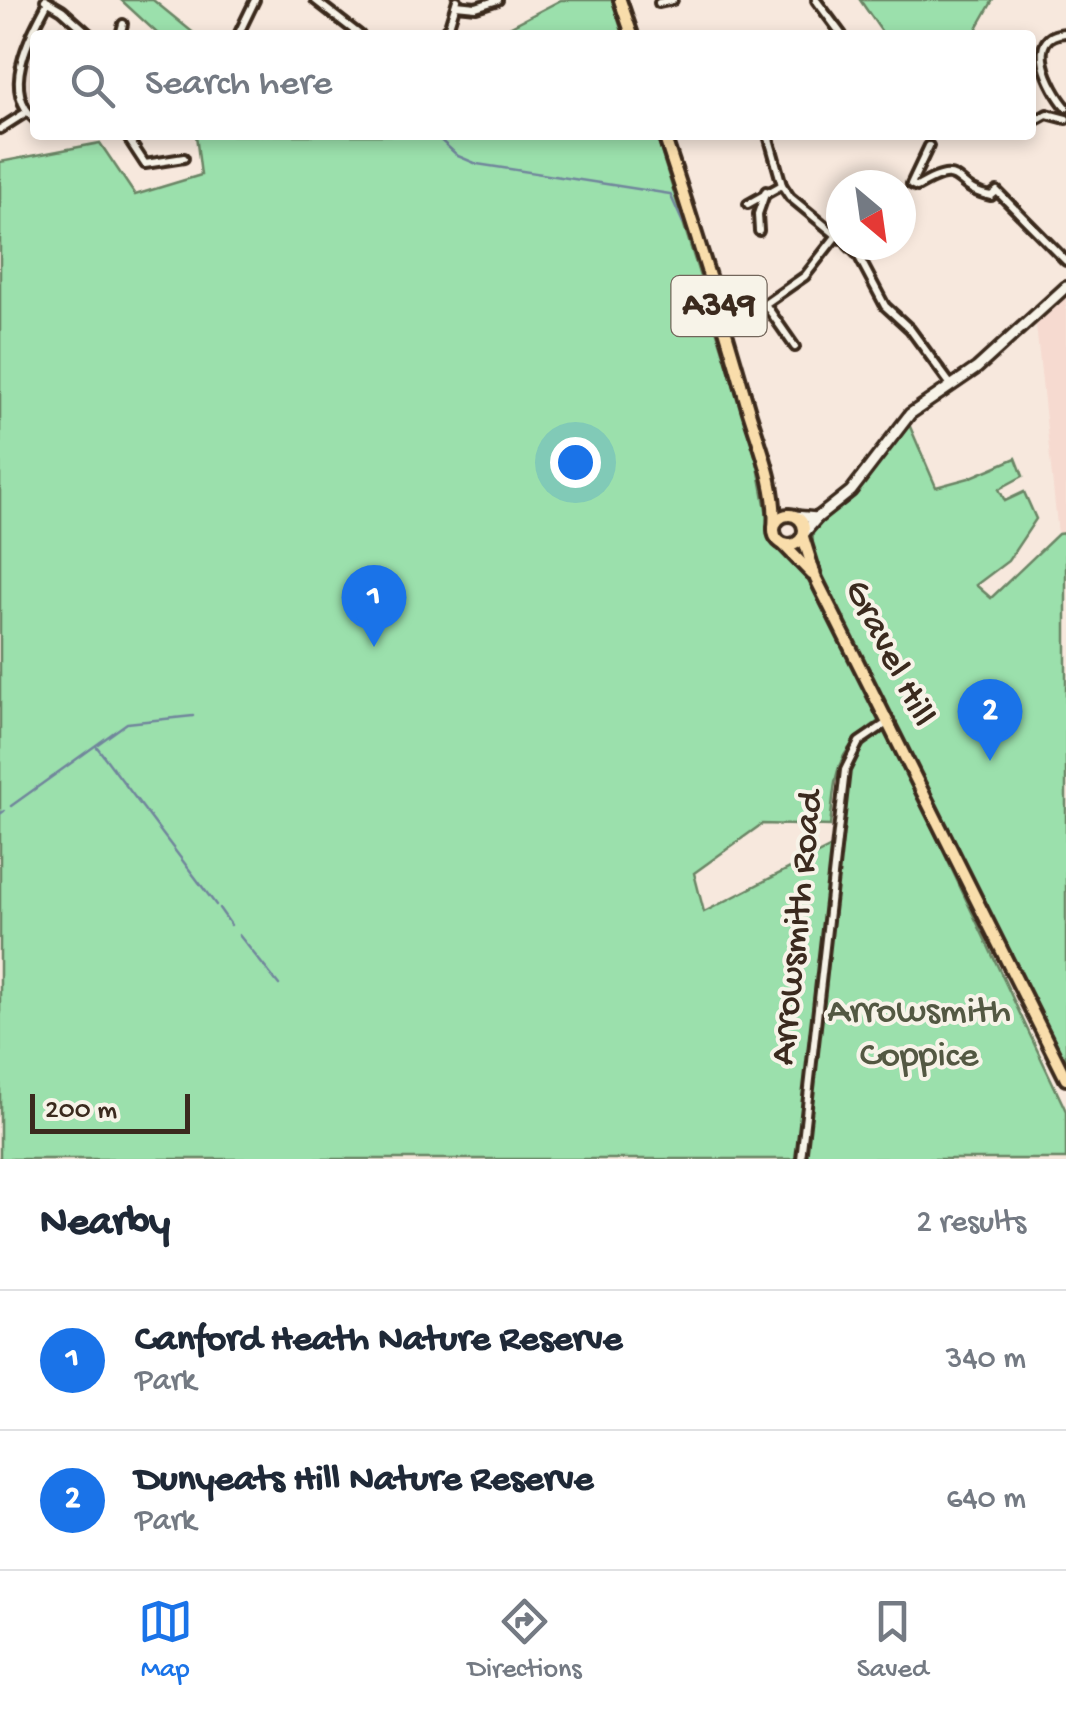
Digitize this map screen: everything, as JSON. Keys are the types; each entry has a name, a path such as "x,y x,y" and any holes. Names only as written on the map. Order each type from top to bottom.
{"main road":[{"path":"620,0 630,30"},
{"name":"A349","path":"666,140 714,288 768,480 774,528"},
{"name":"A349","path":"768,480 793,516"},
{"path":"793,516 802,522 804,534 793,545 784,544 776,538 774,528 782,517 793,516"},
{"name":"Gravel Hill","path":"804,534 816,579 1066,1078"},
{"name":"Gravel Hill","path":"784,544 816,579"}],"street":[{"path":"62,10 69,0"},
{"path":"240,30 255,0"},
{"path":"316,0 354,30"},
{"path":"445,30 456,3 476,7 498,0"},
{"path":"659,2 672,0"},
{"path":"816,0 838,30"},
{"path":"33,30 46,1 84,30"},
{"path":"122,30 124,24"},
{"path":"1066,33 1047,42 1042,69 1066,108"},
{"path":"30,35 12,80 14,94 30,116"},
{"path":"26,44 30,47"},
{"path":"3,130 25,113"},
{"path":"1036,118 1046,114 1066,118"},
{"path":"129,140 145,164 178,157"},
{"path":"769,140 782,185 790,197 826,226"},
{"path":"929,146 910,184 916,187 943,172 982,194 991,196 997,191 1066,261"},
{"path":"748,204 782,185"},
{"path":"759,232 758,214 766,191"},
{"path":"795,347 765,304 806,276 826,252"},
{"path":"861,260 885,306 910,329 952,386"},
{"path":"804,534 816,518 851,491 910,414 977,368 1066,287"},
{"path":"793,516 816,518"},
{"name":"Arrowsmith Road","path":"800,1159 845,770 859,742 888,723"}],"shaded area":[{"path":"1066,296 1066,533 1058,534 1036,325"}],"green space":[{"path":"121,0 153,0 190,30 154,30"},
{"path":"561,0 612,0 621,30 504,30"},
{"path":"860,0 993,0 976,30 881,30"},
{"name":"Arrowsmith Coppice","path":"197,140 658,140 757,461 772,542 812,584 880,720 845,754 836,778 830,826 762,824 694,873 704,912 839,843 851,765 885,728 1066,1111 1066,1159 0,1159 0,162 100,143 135,195 201,175"},
{"path":"908,422 936,487 1016,458 1023,476 999,489 1005,501 1024,492 1036,519 1008,561 976,585 991,598 1058,534 1066,533 1066,1063 817,569 812,549 813,532"}],"waterway":[{"path":"440,140 458,156 477,164 670,194 683,223"},
{"path":"11,806 127,723 193,716"},
{"path":"97,747 216,905"},
{"path":"0,814 4,811"},
{"path":"219,908 231,925"},
{"path":"239,935 279,985"}],"place":[{"name":"Canford Heath Nature Reserve","path":"374,647"},
{"name":"Dunyeats Hill Nature Reserve","path":"990,761"}]}
